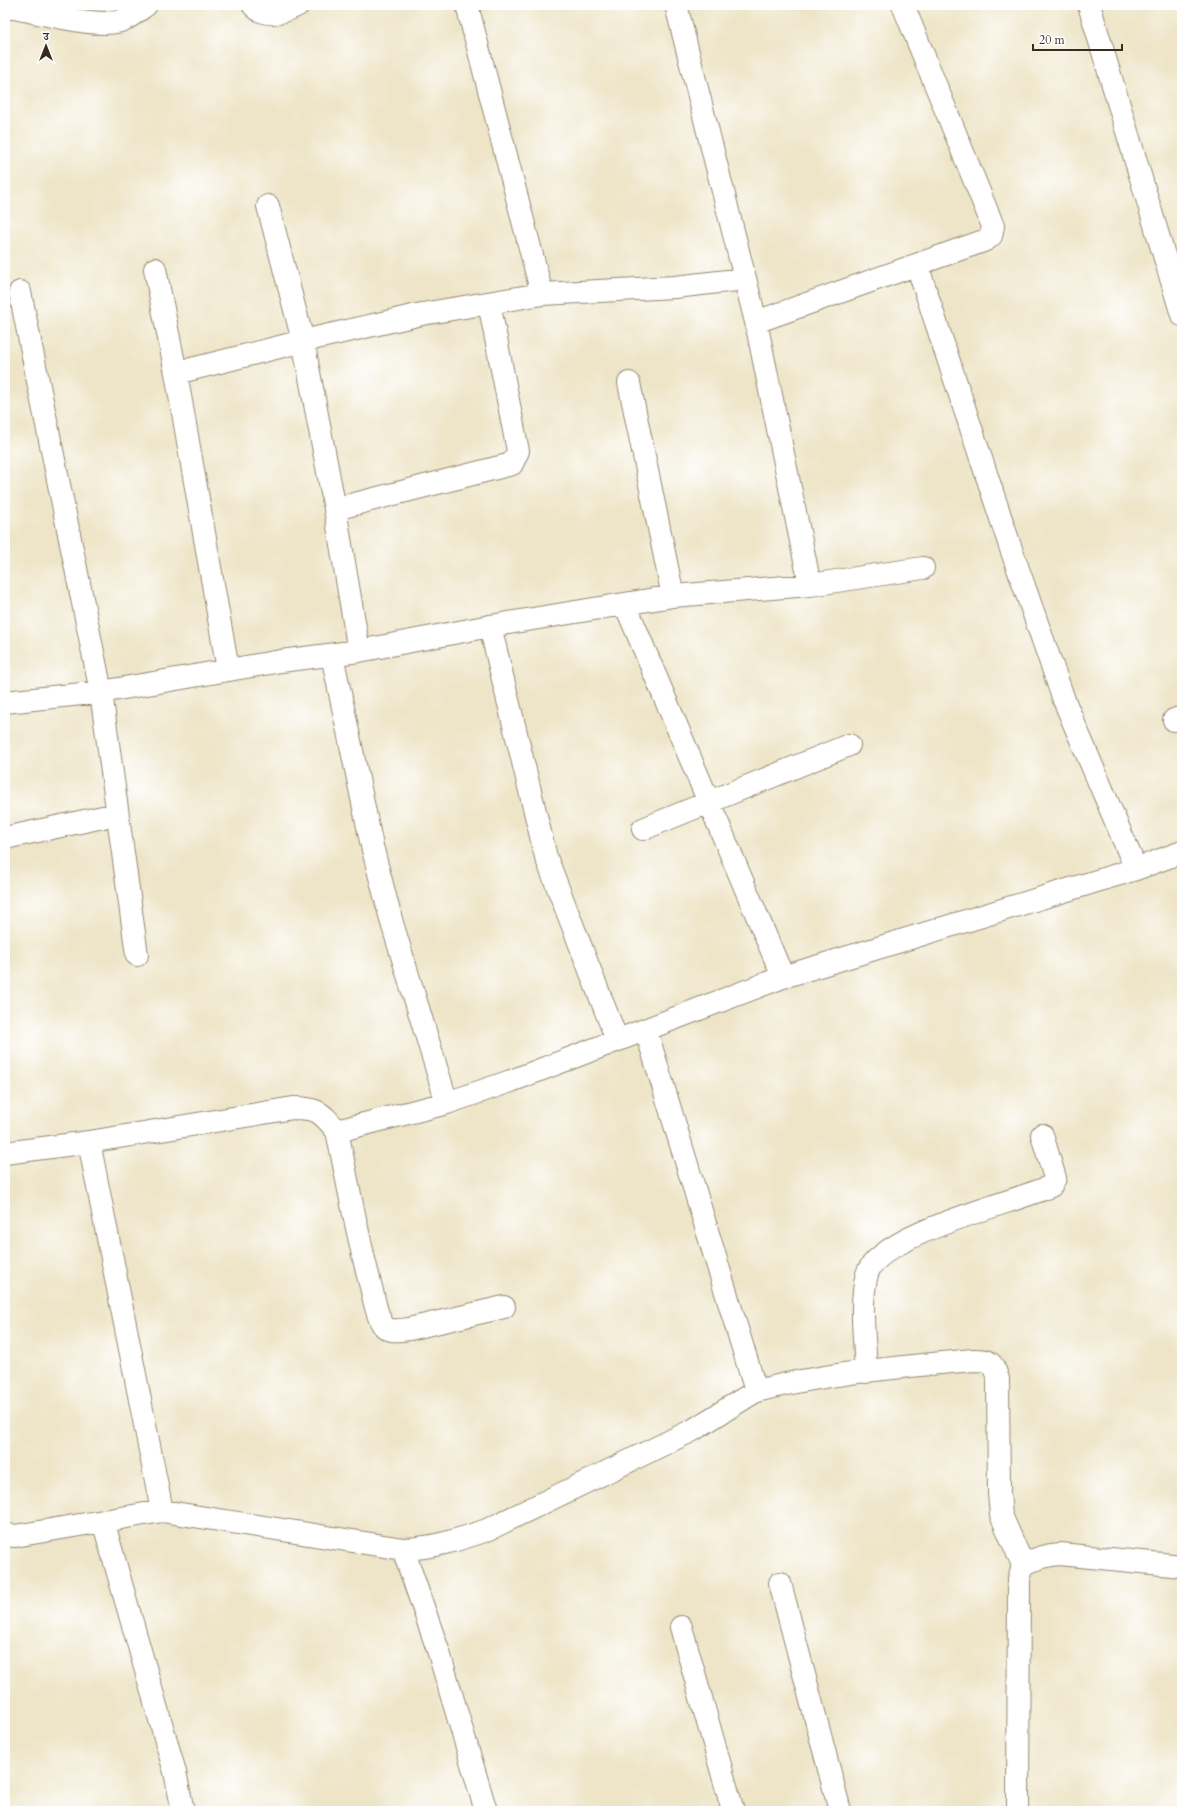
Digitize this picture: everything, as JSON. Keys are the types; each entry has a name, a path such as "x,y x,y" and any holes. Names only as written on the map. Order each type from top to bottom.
{"street":[{"path":"5,8 13,8 94,23 108,24 123,20 146,5"},
{"path":"253,5 259,12 276,14 298,5"},
{"path":"467,5 542,294"},
{"path":"676,5 756,322 810,585"},
{"path":"756,322 986,240 991,236 993,226 903,5"},
{"path":"1089,5 1181,307"},
{"path":"268,206 303,340 335,510 359,651"},
{"path":"917,265 1010,546 1064,700 1136,869"},
{"path":"155,269 176,373 228,670"},
{"path":"176,373 303,340 422,314 542,294 675,286 745,279"},
{"path":"20,292 101,692 137,955"},
{"path":"335,510 512,464 518,450 489,303"},
{"path":"629,383 673,596"},
{"path":"5,702 101,692 228,670 359,651 490,626 673,596 810,585 923,568"},
{"path":"625,604 783,977"},
{"path":"490,626 546,857 617,1040"},
{"path":"332,655 372,846 392,923 447,1103"},
{"path":"643,829 710,803 849,745"},
{"path":"5,838 117,814"},
{"path":"337,1131 447,1103 511,1082 783,977 1136,869 1182,852"},
{"path":"646,1030 756,1391"},
{"path":"5,1153 88,1142 293,1108 315,1110 325,1116 337,1131 359,1244 378,1313 383,1324 389,1330 409,1330 504,1307"},
{"path":"866,1372 864,1307 865,1286 868,1272 874,1263 883,1254 907,1239 1051,1186 1055,1178 1042,1135"},
{"path":"88,1142 162,1511"},
{"path":"5,1535 15,1536 162,1511 403,1549 427,1548 456,1541 487,1530 693,1430 756,1391 795,1382 866,1372 984,1360 990,1362 994,1367 998,1379 999,1494 1001,1515 1023,1565 1020,1579 1018,1811"},
{"path":"103,1521 175,1772 183,1811"},
{"path":"403,1549 439,1653 486,1811"},
{"path":"1023,1565 1034,1558 1045,1555 1060,1554 1182,1566"},
{"path":"780,1583 840,1811"},
{"path":"680,1627 733,1811"}]}
